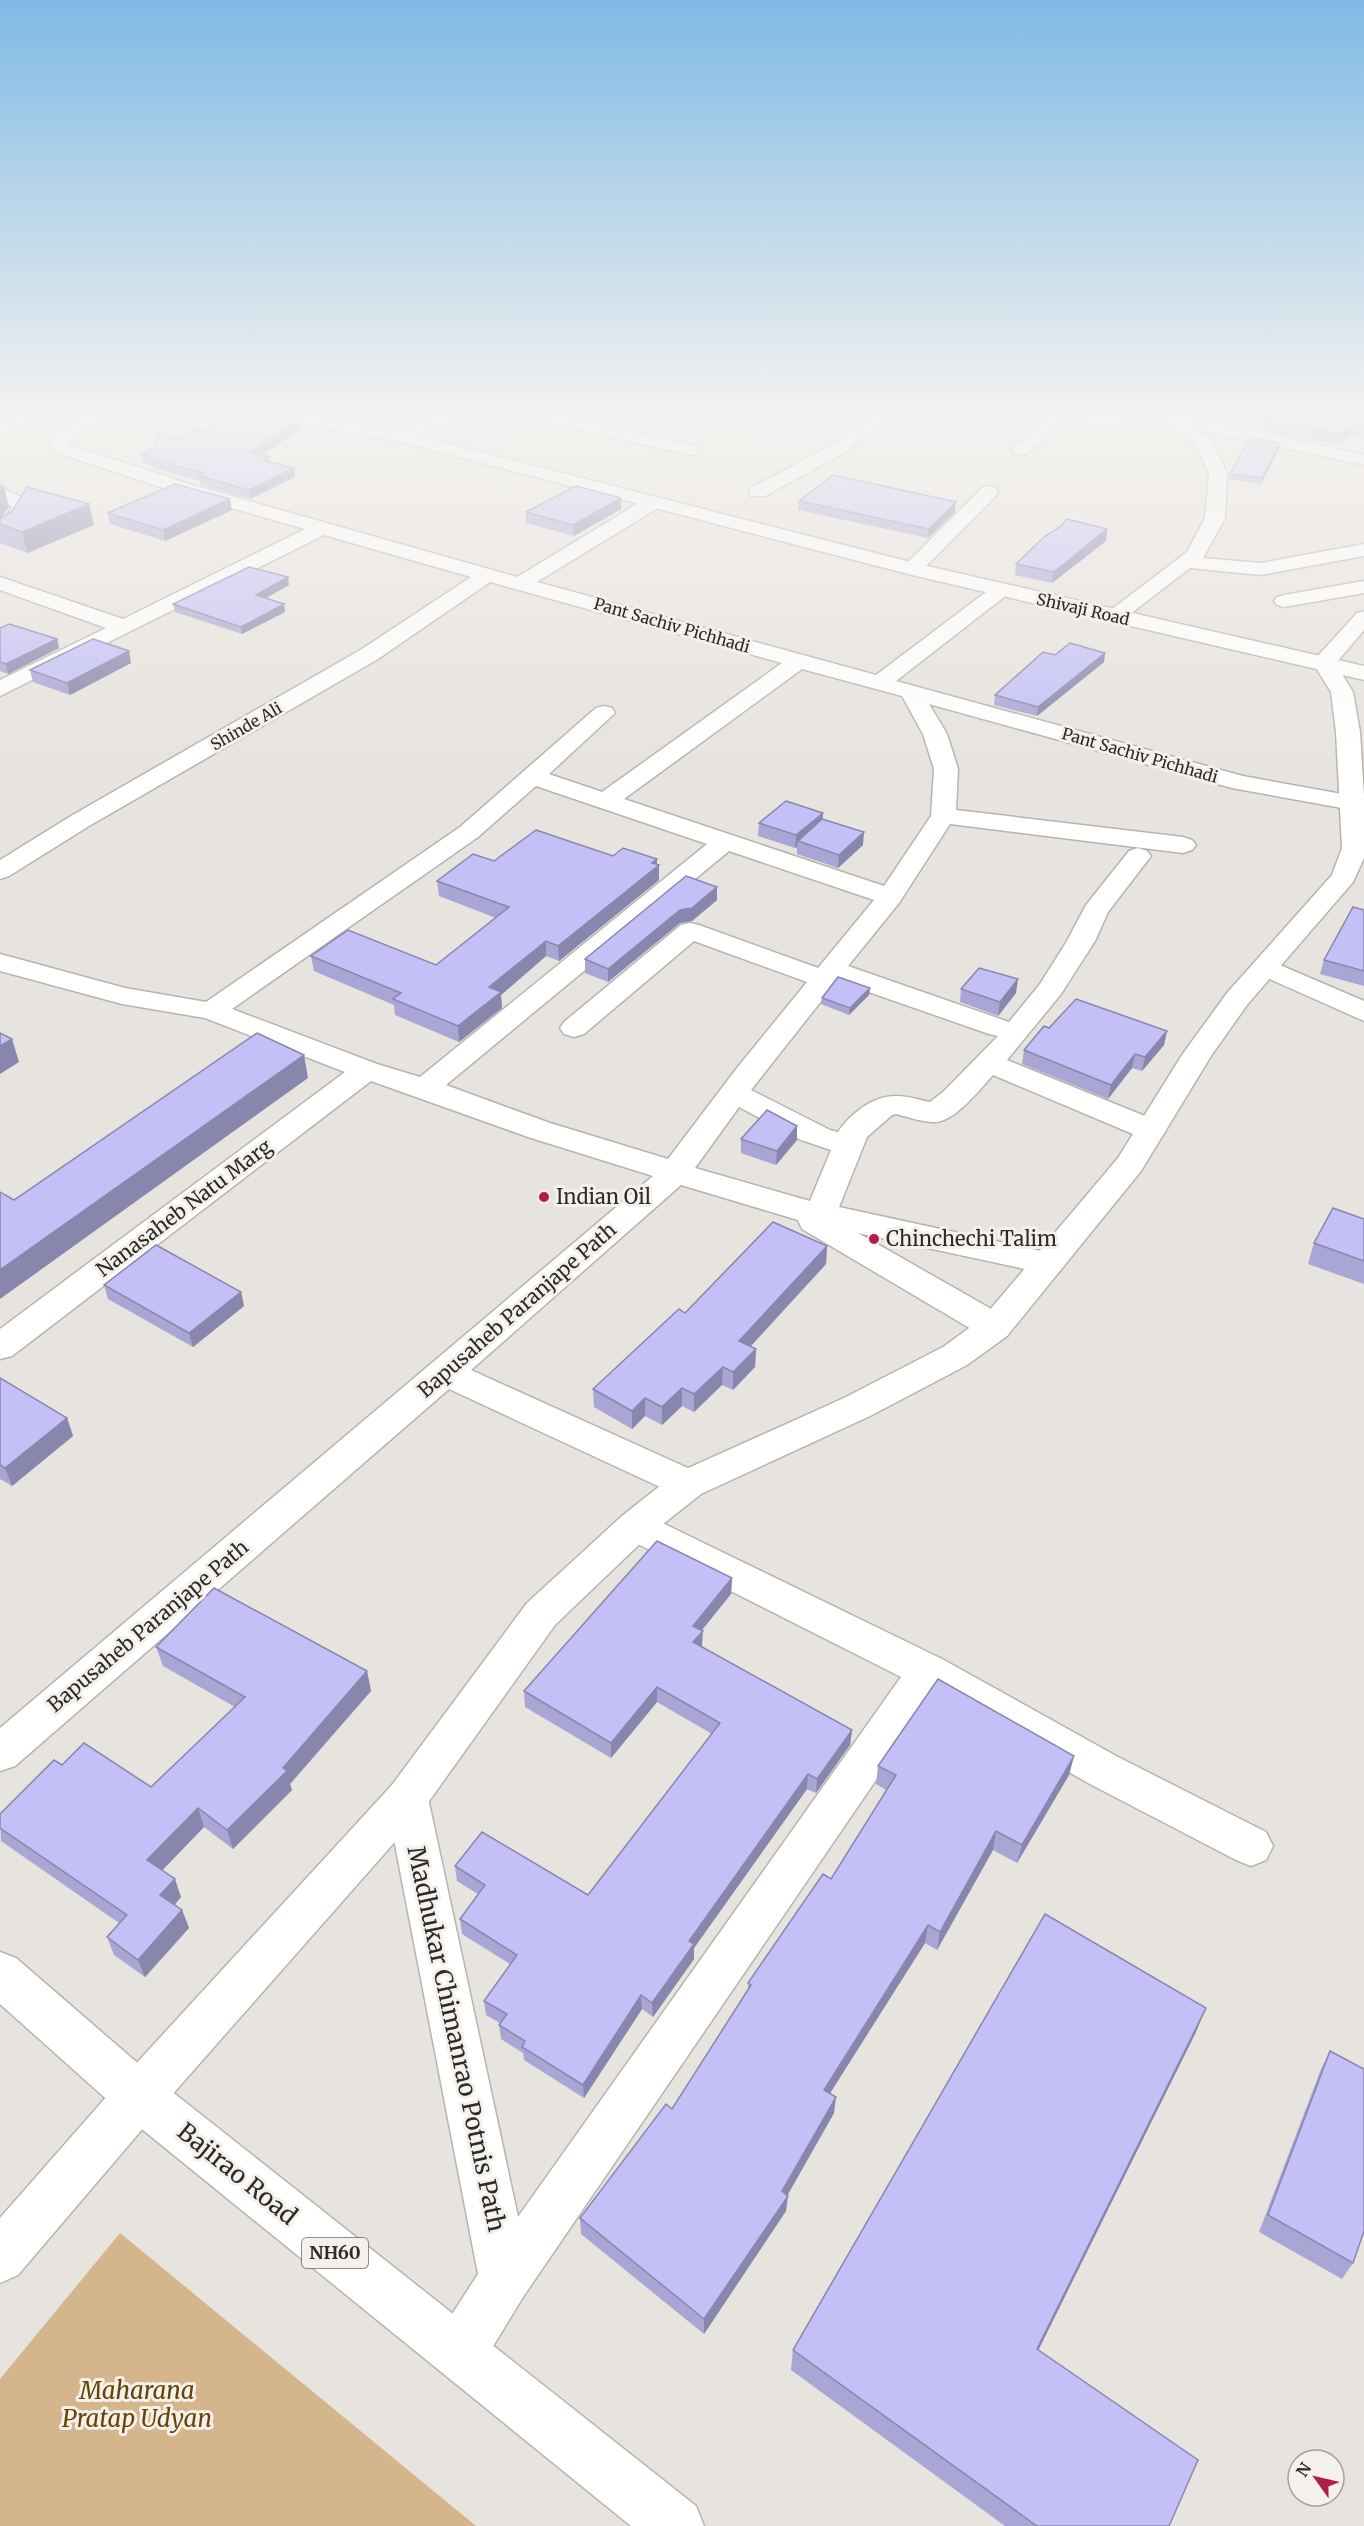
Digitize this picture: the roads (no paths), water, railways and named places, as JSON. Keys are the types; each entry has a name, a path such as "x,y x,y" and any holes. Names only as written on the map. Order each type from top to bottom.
{"main road":[{"name":"Pant Sachiv Pichhadi","path":"320,527 1241,783 1358,804"},
{"path":"522,583 613,527"},
{"name":"Shivaji Road","path":"750,527 912,569 1364,673"},
{"path":"912,569 954,527"},
{"path":"1114,617 1195,555 1210,527"},
{"path":"0,689 324,528"},
{"path":"1186,562 1261,569 1364,550"},
{"name":"Shinde Ali","path":"0,871 80,821 370,654 488,575"},
{"path":"0,583 124,627"},
{"path":"1284,602 1364,587"},
{"path":"895,687 1001,590"},
{"path":"0,2257 139,2096 407,1798 541,1614 635,1526 688,1484 857,1407 955,1356 995,1328 1130,1164 1210,1036 1237,999 1344,877 1355,848 1358,804 1342,692 1324,663 1364,617"},
{"path":"606,801 800,660"},
{"name":"Bapusaheb Paranjape Path","path":"0,1753 445,1373 674,1173 733,1093 890,897 943,816 946,769 935,734 895,687"},
{"path":"211,1011 469,832 604,713"},
{"path":"533,777 890,897"},
{"path":"943,816 1183,844"},
{"path":"425,1088 725,842"},
{"path":"804,1210 844,1159 853,1134 864,1122 884,1107 896,1105 935,1113 954,1099 989,1063 1051,988 1081,941 1095,911 1138,856"},
{"path":"574,1028 690,931 999,1028"},
{"path":"0,962 122,996 211,1011 367,1070 425,1088 540,1130 674,1173 804,1210 1048,1263"},
{"path":"1266,968 1364,1012"},
{"path":"989,1063 1151,1130"},
{"name":"Nanasaheb Natu Marg","path":"0,1347 367,1070"},
{"path":"733,1093 782,1116 808,1134 849,1143"},
{"path":"804,1210 995,1328"},
{"path":"445,1373 688,1484"},
{"path":"635,1526 928,1671 1103,1770 1251,1846"},
{"path":"459,2352 505,2279 928,1671"},
{"name":"Madhukar Chimanrao Potnis Path","path":"407,1798 505,2279"},
{"name":"Bajirao Road","path":"0,1974 139,2096 459,2352 665,2522"}],"place":[{"name":"Indian Oil","path":"544,1197"},
{"name":"Chinchechi Talim","path":"874,1239"}],"park label":[{"name":"Maharana Pratap Udyan","path":"137,2405"}]}
